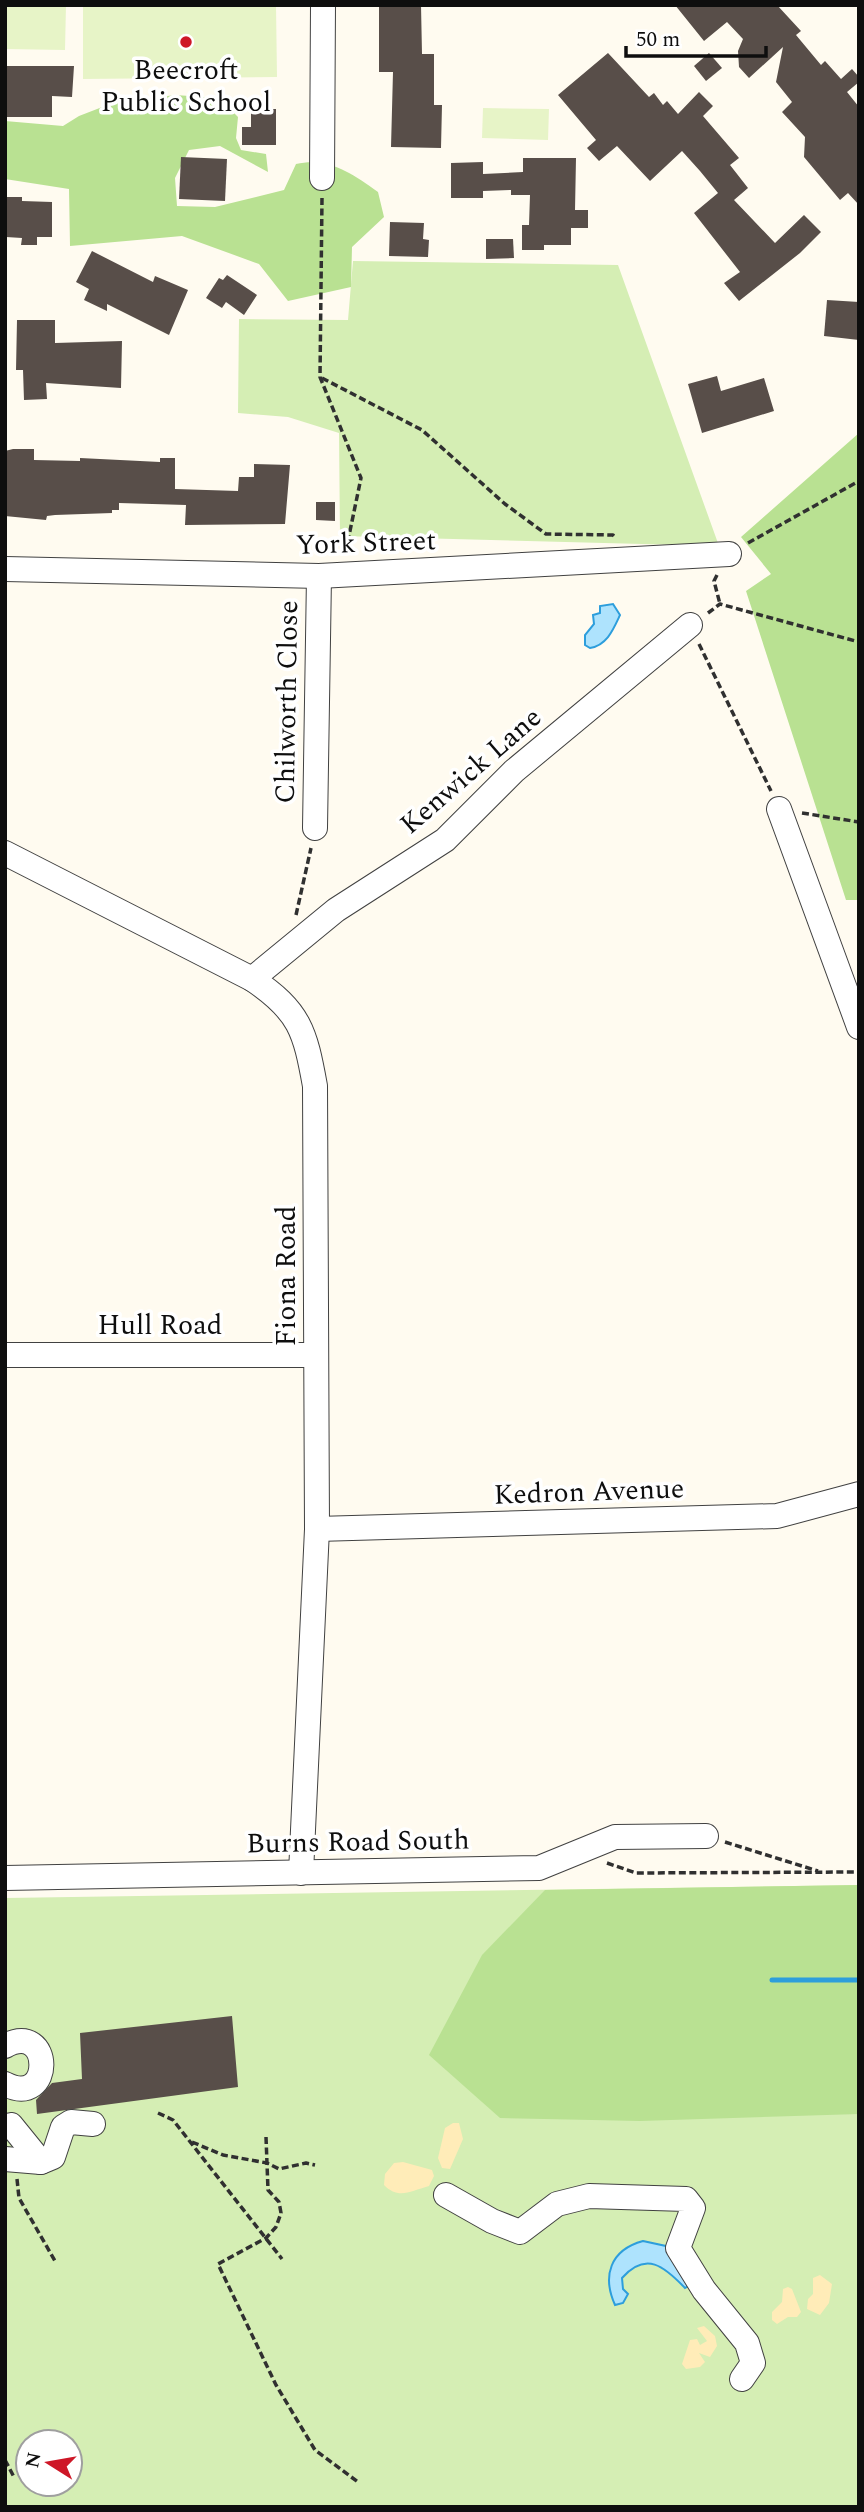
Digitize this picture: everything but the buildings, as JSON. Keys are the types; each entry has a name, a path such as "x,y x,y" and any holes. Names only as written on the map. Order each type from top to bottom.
{"street":[{"path":"322,178 324,5"},
{"name":"York Street","path":"5,569 330,576 729,554"},
{"name":"Chilworth Close","path":"315,828 330,576"},
{"name":"Kenwick Lane","path":"252,979 336,910 445,840 514,771 690,625"},
{"path":"779,809 859,1027"},
{"name":"Fiona Road","path":"5,853 252,979 280,998 299,1024 315,1086 317,1529 300,1873"},
{"name":"Hull Road","path":"5,1355 316,1355"},
{"name":"Kedron Avenue","path":"317,1529 777,1516 859,1494"},
{"name":"Burns Road South","path":"5,1878 539,1868 615,1837 706,1836"},
{"path":"5,2046 21,2041 29,2043 40,2053 41,2076 36,2082 14,2087 8,2127 21,2161 53,2157 63,2127 71,2122 93,2124"},
{"path":"446,2195 492,2221 520,2232 557,2204 589,2196 686,2199 693,2208 677,2248 704,2290 747,2343 753,2363 742,2379"}],"path":[{"path":"322,178 320,377 361,478 330,576"},
{"path":"320,377 422,430 505,504 546,534 613,535 637,559"},
{"path":"859,481 729,554 714,581 720,604 859,642"},
{"path":"690,625 779,809 859,822"},
{"path":"296,916 315,828"},
{"path":"706,1836 823,1872"},
{"path":"576,1853 636,1873 859,1872"},
{"path":"158,2113 173,2120 282,2259"},
{"path":"266,2137 268,2190 279,2202 281,2213 276,2227 266,2238 218,2264 276,2385 315,2449 358,2482"},
{"path":"190,2141 223,2155 267,2163 279,2169 306,2163 315,2165"},
{"path":"21,2161 19,2199 55,2261"},
{"path":"5,2460 14,2477"}],"green space":[{"path":"5,5 66,5 65,50 5,49"},
{"path":"83,5 276,5 277,77 83,79"},
{"path":"175,95 219,98 238,117 236,138 241,150 266,154 268,172 220,146 189,150 175,178 177,206 215,207 284,190 296,164 308,162 339,168 378,192 384,217 352,247 351,287 288,301 259,264 182,236 70,246 69,189 5,179 5,121 63,126 79,116 110,104"},
{"path":"483,108 549,109 548,140 482,138"},
{"path":"353,261 618,265 719,546 340,536 339,433 288,417 238,413 239,319 348,320"},
{"path":"859,433 859,900 846,900 746,591 771,574 741,537"},
{"path":"859,1885 859,2507 5,2507 5,1898"},
{"path":"859,1885 859,2114 640,2121 500,2118 429,2055 482,1955 545,1890"}],"sand":[{"path":"459,2123 463,2139 450,2169 442,2168 438,2158 445,2128"},
{"path":"403,2162 432,2170 434,2176 429,2186 400,2193 389,2190 384,2185 385,2174 394,2163"},
{"path":"820,2275 832,2284 829,2303 820,2315 807,2309 808,2299 813,2294 813,2278"},
{"path":"783,2289 792,2289 801,2312 797,2317 788,2317 777,2324 772,2320 772,2312 782,2302"},
{"path":"704,2326 715,2336 717,2346 710,2357 699,2353 705,2362 700,2367 686,2369 682,2364 690,2340 697,2339 700,2345 707,2341 697,2328"}],"water":[{"path":"613,604 620,615 609,636 596,646 590,648 585,645 585,635 594,624 593,615 600,613 600,606"},
{"path":"643,2241 675,2248 695,2282 685,2288 662,2268 647,2263 639,2265 622,2278 623,2289 628,2294 623,2303 615,2305 609,2284 612,2266 623,2251"}],"waterway":[{"path":"772,1980 859,1980"}],"place":[{"name":"Beecroft Public School","path":"186,42"}]}
